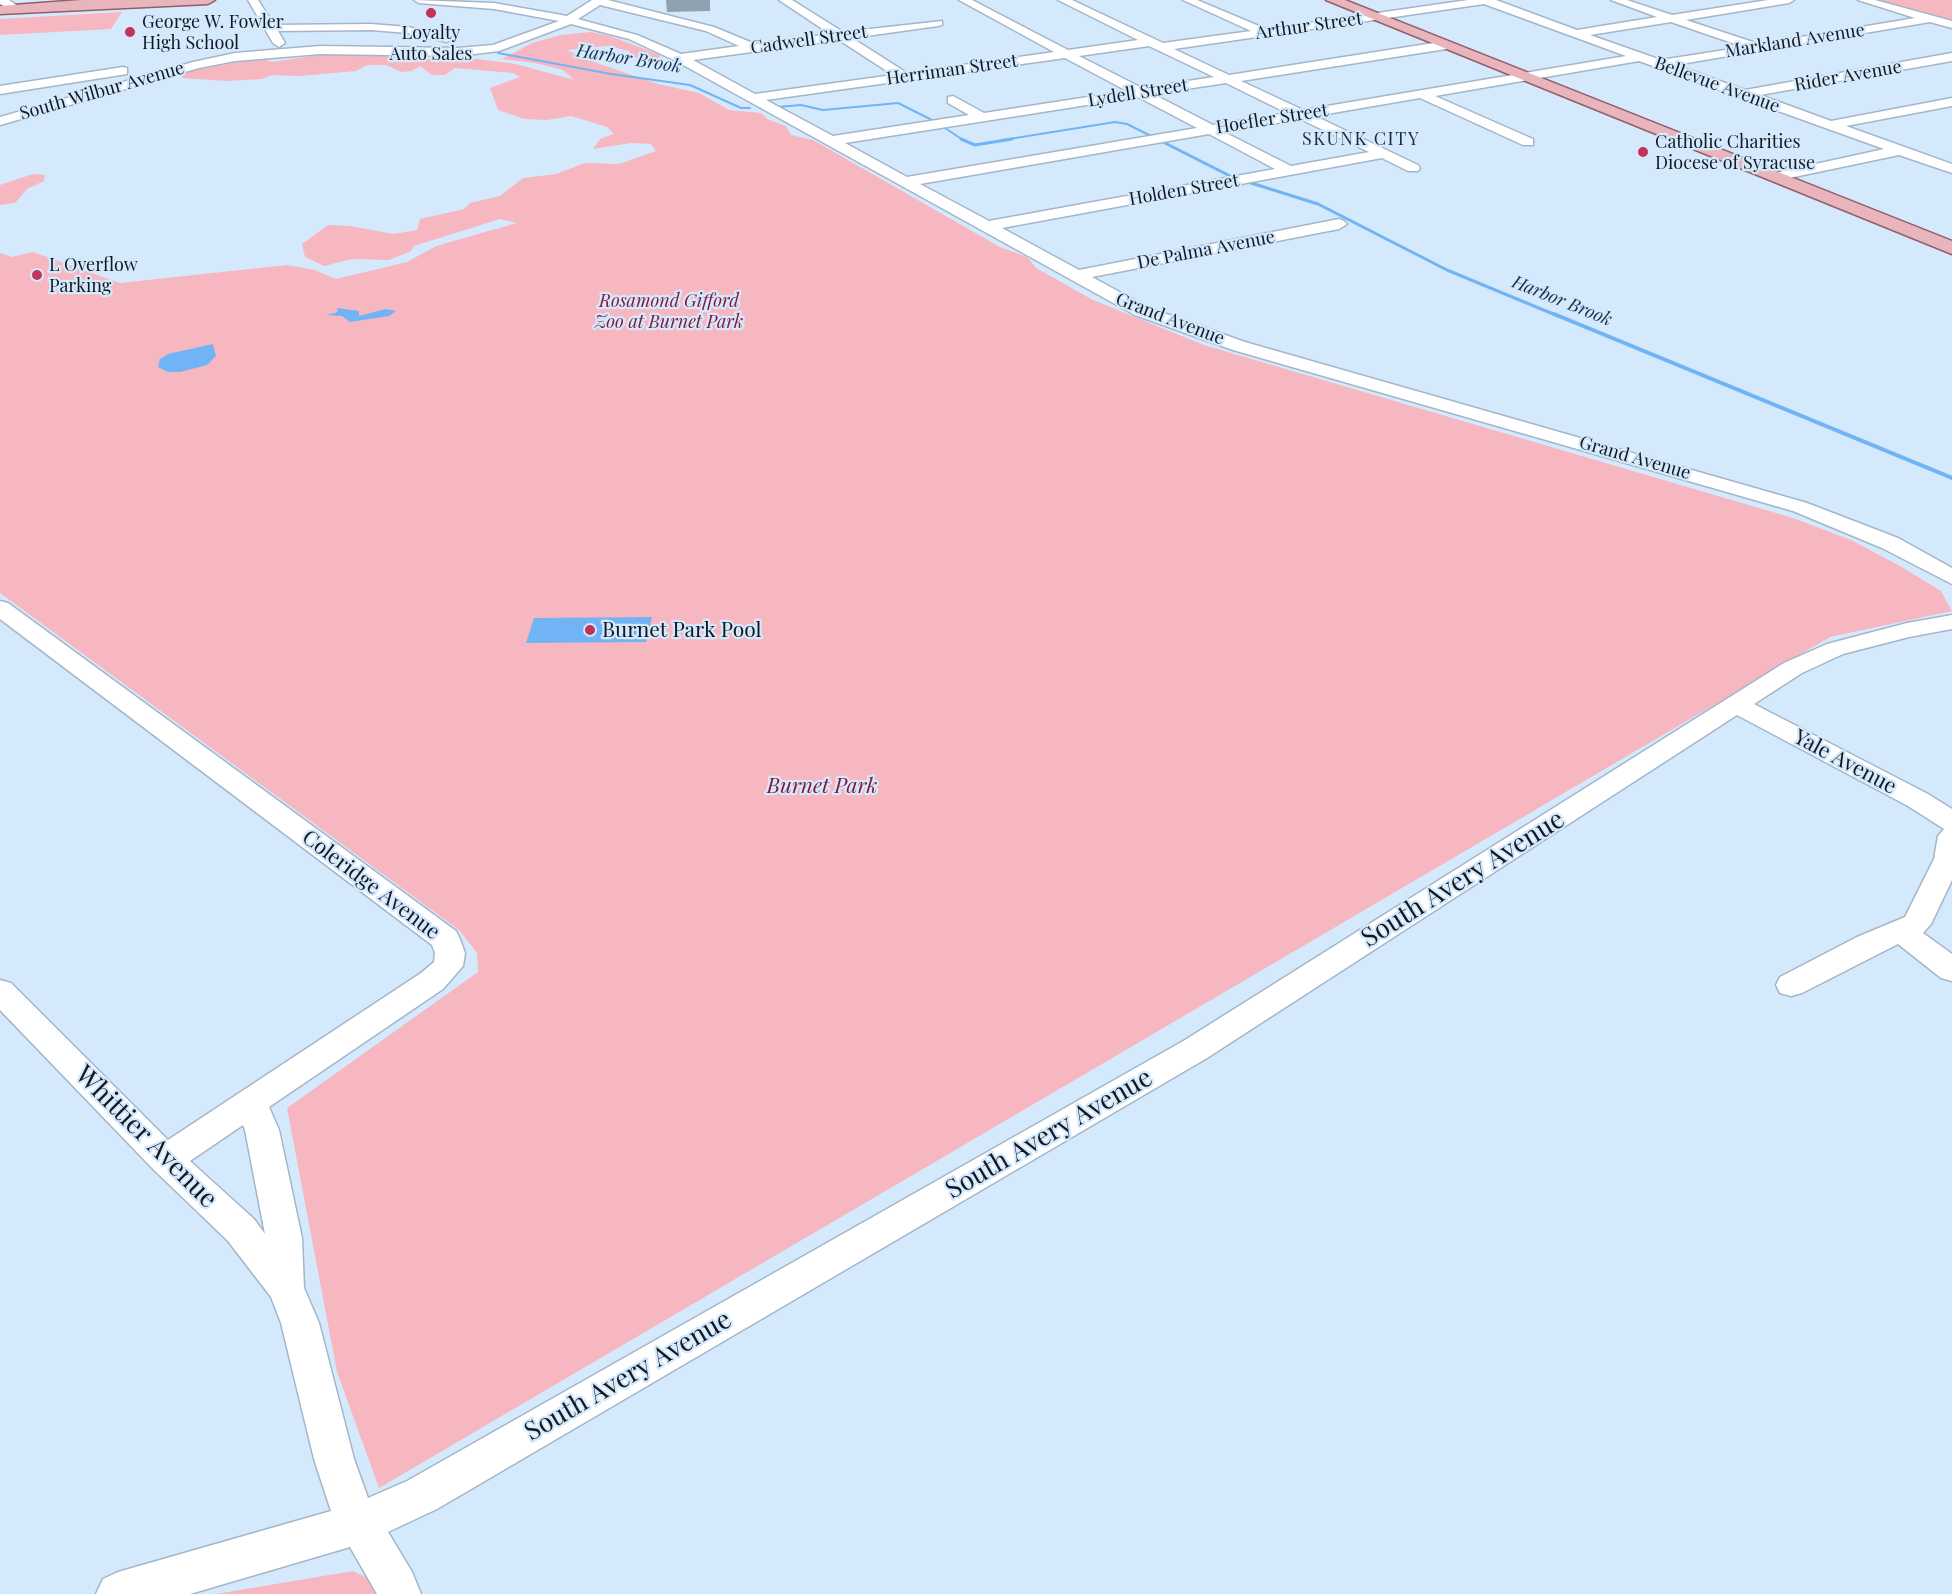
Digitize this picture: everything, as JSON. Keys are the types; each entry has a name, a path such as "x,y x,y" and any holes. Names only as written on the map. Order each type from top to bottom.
{"main road":[{"path":"0,10 129,1 208,0"},
{"path":"1333,0 1952,248"}],"street":[{"path":"1,0 16,9"},
{"path":"253,0 285,52"},
{"path":"408,0 424,1"},
{"name":"Grand Avenue","path":"418,0 494,6 572,20 633,37 680,58 1131,307 1239,346 1800,507 1890,543 1952,577"},
{"path":"599,0 710,29 753,48"},
{"name":"South Wilbur Avenue","path":"0,121 213,61 285,52 362,48 458,52 492,49 534,36 572,20 599,0"},
{"path":"964,0 1289,171"},
{"path":"1063,0 1413,168"},
{"path":"1188,0 1265,32"},
{"name":"Arthur Street","path":"1156,45 1265,32 1486,0"},
{"name":"Bellevue Avenue","path":"1486,0 1952,169"},
{"path":"1616,0 1759,47"},
{"path":"1740,0 1757,5"},
{"path":"1575,33 1789,0"},
{"path":"1863,0 1944,22"},
{"path":"788,2 810,2"},
{"path":"788,2 905,77"},
{"name":"Markland Avenue","path":"1659,64 1759,47 1944,22"},
{"name":"Cadwell Street","path":"680,58 938,23"},
{"path":"270,28 390,28 492,49"},
{"name":"Herriman Street","path":"753,98 1066,54 1156,45"},
{"name":"Lydell Street","path":"830,141 1446,45"},
{"name":"Hoefler Street","path":"903,182 1640,57"},
{"name":"Rider Avenue","path":"1745,95 1952,57"},
{"path":"0,90 131,70 152,70 162,74"},
{"path":"1421,94 1528,142"},
{"path":"953,100 982,117"},
{"path":"1831,126 1952,102"},
{"path":"1775,177 1900,150"},
{"name":"Holden Street","path":"984,226 1383,154"},
{"name":"De Palma Avenue","path":"1074,276 1339,225"},
{"name":"Coleridge Avenue","path":"0,608 445,939 450,953 448,966 432,981 165,1160"},
{"name":"South Avery Avenue","path":"118,1594 360,1522 422,1495 1196,1049 1793,668 1835,649 1907,630 1952,622"},
{"name":"Yale Avenue","path":"1736,704 1918,800 1952,822"},
{"path":"1791,985 1868,945 1916,924 1948,859 1952,836"},
{"path":"1902,932 1952,970"},
{"name":"Whittier Avenue","path":"0,991 165,1160 241,1230 286,1288 300,1323 334,1459 351,1509 398,1587 399,1594"},
{"name":"Whittier Avenue","path":"251,1103 262,1130 284,1238 286,1288"}],"green space":[{"path":"1875,0 1952,0 1952,22"},
{"path":"122,12 111,29 0,35 0,19"},
{"name":"Burnet Park","path":"591,32 610,36 660,55 659,58 638,60 629,51 607,46 567,50 585,59 658,84 699,93 729,110 761,113 767,119 786,126 791,135 813,140 1000,247 1027,257 1036,268 1093,300 1204,345 1793,518 1851,540 1900,566 1941,591 1952,611 1830,637 379,1488 337,1372 287,1108 478,972 477,953 459,930 0,593 0,253 12,257 33,252 120,283 287,265 315,270 336,279 407,262 436,246 517,223 500,219 414,246 411,251 389,260 352,259 324,266 305,257 302,244 328,225 350,226 394,234 417,230 420,219 464,209 470,203 500,196 523,178 556,174 585,163 619,164 656,151 651,144 631,143 593,149 600,139 614,134 607,127 571,116 547,120 524,119 498,110 490,88 520,77 513,73 455,68 445,75 432,75 420,66 412,71 401,72 386,65 368,65 356,71 300,76 272,75 262,79 227,81 182,78 183,72 261,58 272,62 340,52 423,55 426,59 477,59 516,64 574,80 563,70 535,63 502,59 532,43 561,35"},
{"path":"33,174 45,175 44,181 27,189 15,203 0,205 0,185"},
{"path":"353,1571 373,1581 378,1594 216,1594"}],"water":[{"path":"337,308 359,311 359,316 386,309 396,311 389,316 350,322 342,316 326,315 335,313 338,311"},
{"path":"213,344 216,356 207,365 180,372 168,372 158,367 160,359 168,354"},
{"name":"Burnet Park Pool","path":"652,617 646,642 526,643 534,618"}],"waterway":[{"name":"Harbor Brook","path":"498,53 611,74 690,85 741,108 750,108"},
{"name":"Harbor Brook","path":"778,107 801,105 823,110 898,103 934,121"},
{"name":"Harbor Brook","path":"1003,140 1115,122 1127,124 1151,136"},
{"name":"Harbor Brook","path":"942,126 962,140"},
{"name":"Harbor Brook","path":"962,140 975,145 1012,139"},
{"name":"Harbor Brook","path":"1165,143 1232,177 1318,204 1447,270 1558,316"},
{"name":"Harbor Brook","path":"1554,314 1952,478"}],"place":[{"name":"Loyalty Auto Sales","path":"431,13"},
{"name":"George W. Fowler High School","path":"130,32"},
{"name":"Catholic Charities Diocese of Syracuse","path":"1643,152"},
{"name":"L Overflow Parking","path":"37,275"},
{"name":"Burnet Park Pool","path":"590,630"}],"district":[{"name":"SKUNK CITY","path":"1361,139"}],"park label":[{"name":"Rosamond Gifford Zoo at Burnet Park","path":"669,311"}]}
